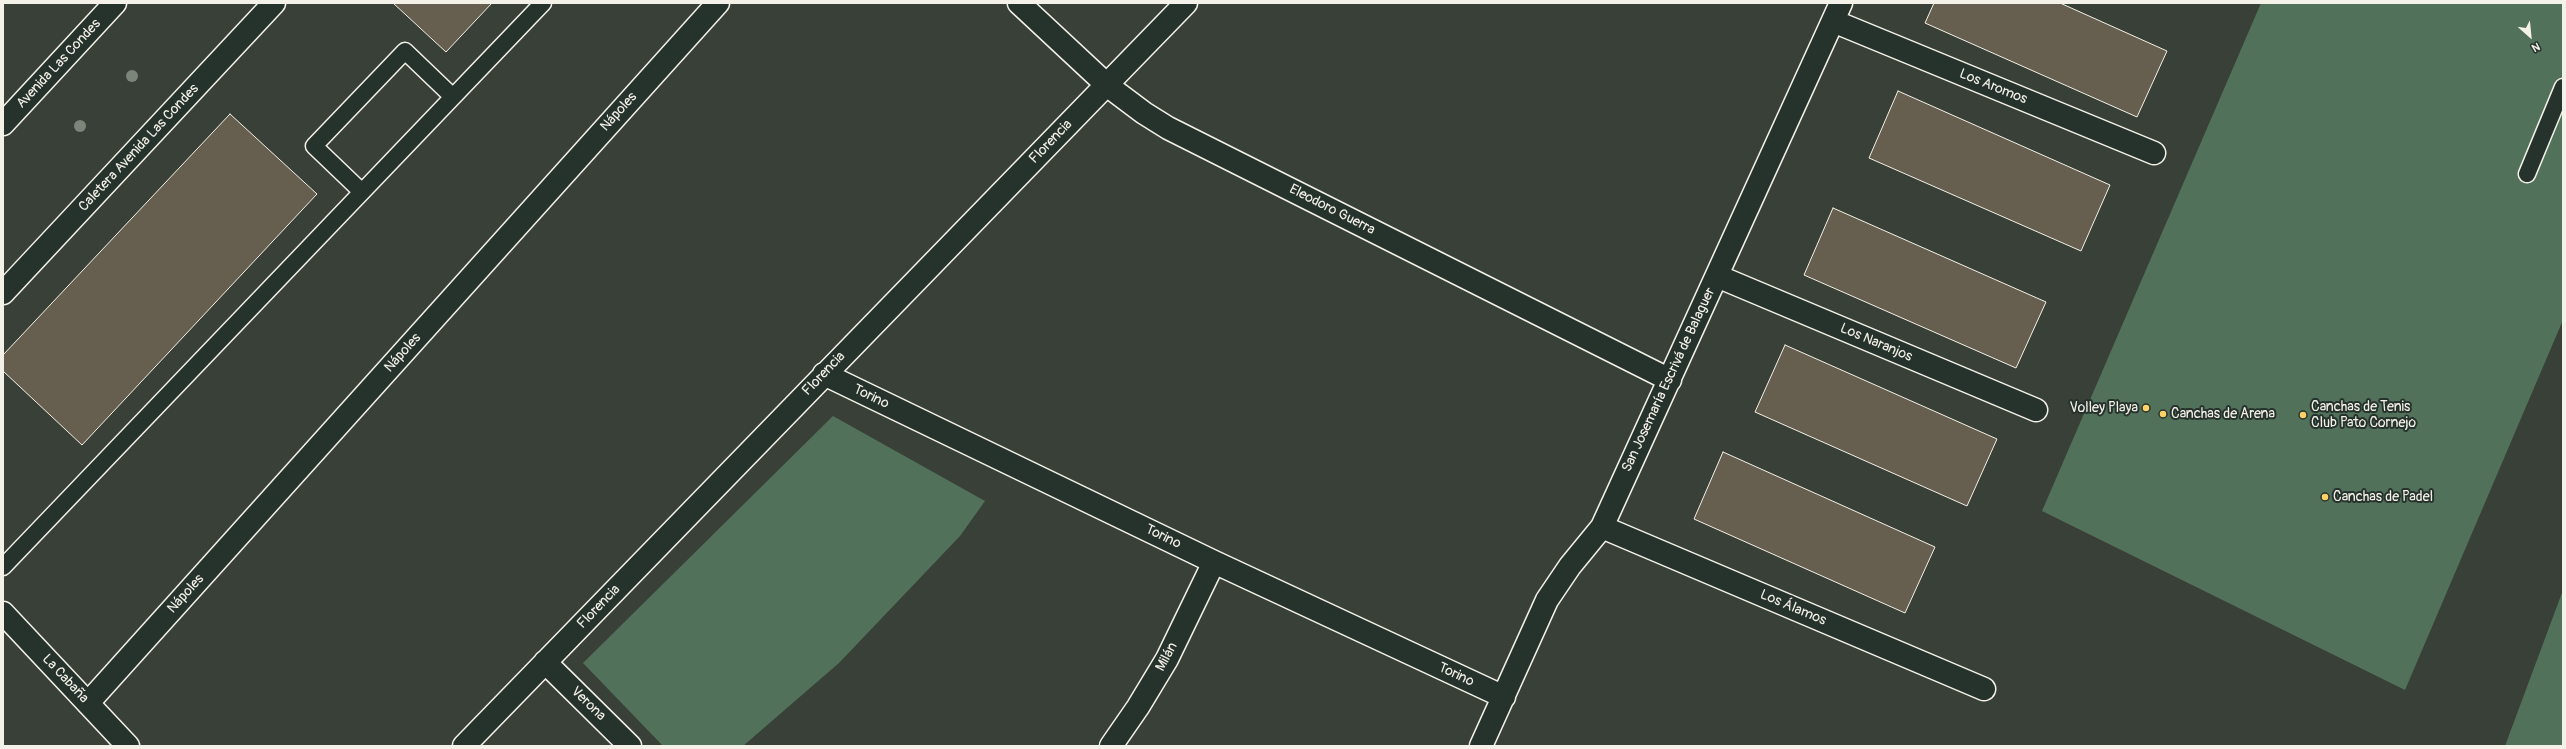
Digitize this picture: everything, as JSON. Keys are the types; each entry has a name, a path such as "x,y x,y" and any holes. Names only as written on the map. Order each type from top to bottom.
{"street":[{"name":"Avenida Las Condes","path":"3,124 114,3"},
{"name":"Caletera Avenida Las Condes","path":"3,292 274,3"},
{"name":"Nápoles","path":"88,703 718,3"},
{"name":"Eleodoro Guerra","path":"1019,3 1108,86 1144,113 1168,128 1670,380"},
{"name":"Florencia","path":"464,746 824,374 1108,86 1186,3"},
{"name":"Los Aromos","path":"1837,12 2154,153"},
{"name":"San Josemaría Escrivá de Balaguer","path":"1481,746 1547,600 1570,566 1602,527 1837,12"},
{"name":"Los Naranjos","path":"1717,276 2036,410"},
{"name":"Torino","path":"824,374 1214,562 1504,697"},
{"name":"Los Álamos","path":"1602,527 1984,689"},
{"name":"Milán","path":"1111,746 1138,707 1167,659 1214,562"},
{"name":"La Cabaña","path":"3,613 128,746"},
{"name":"Verona","path":"545,662 630,746"}],"lane":[{"path":"3,567 543,3"},
{"path":"362,192 314,146 405,51 453,97"},
{"path":"2527,174 2563,87"}],"green space":[{"name":"Canchas de Tenis Club Pato Cornejo","path":"2261,3 2563,3 2563,320 2405,690 2042,511"},
{"path":"833,416 985,501 960,536 839,663 743,746 663,746 583,663"},
{"path":"2563,590 2563,746 2505,746"}],"building":[{"path":"393,3 492,3 446,52"},
{"path":"1934,3 2060,3 2167,51 2137,117 1925,23"},
{"path":"1898,91 2110,185 2081,251 1869,158"},
{"path":"230,114 317,194 82,445 3,371 3,355"},
{"path":"1833,208 2046,302 2016,368 1804,275"},
{"path":"1785,345 1997,439 1967,506 1755,412"},
{"path":"1723,452 1935,547 1905,613 1694,519"}],"place":[{"name":"Volley Playa","path":"2146,408"},
{"name":"Canchas de Arena","path":"2163,414"},
{"name":"Canchas de Tenis Club Pato Cornejo","path":"2303,415"},
{"name":"Canchas de Padel","path":"2325,497"}]}
